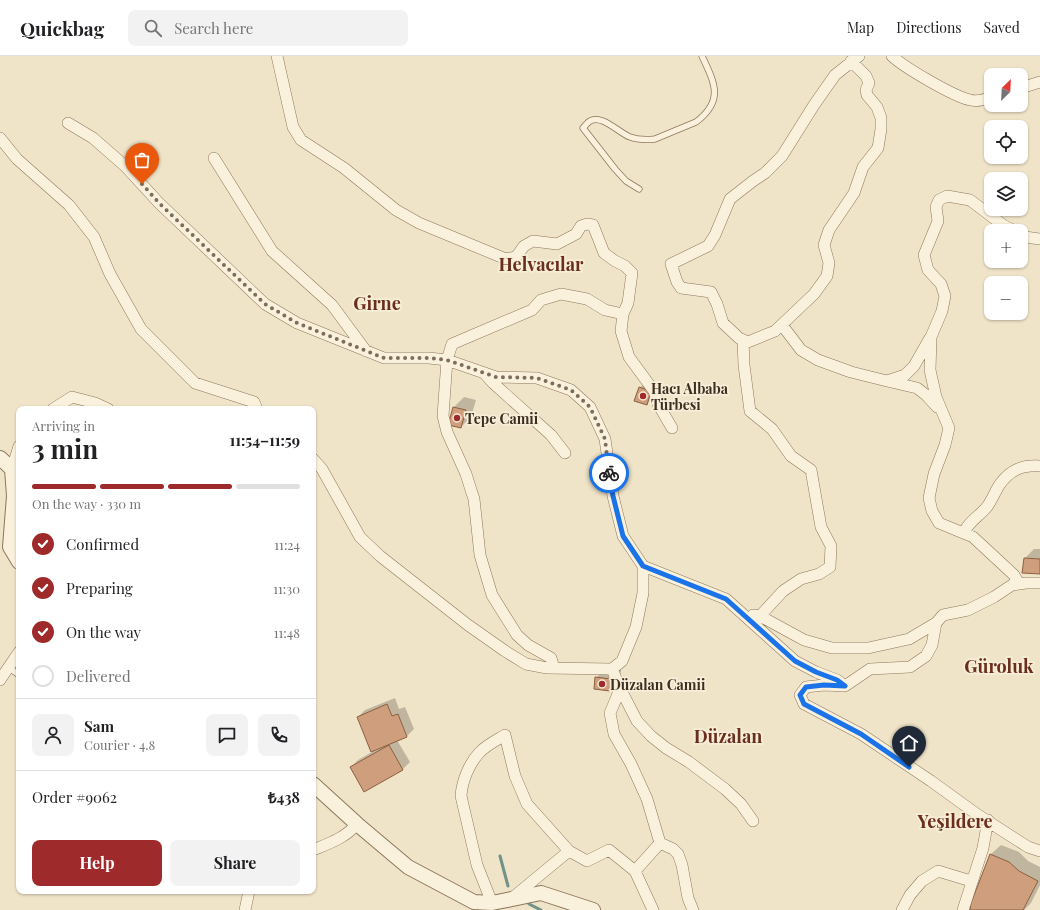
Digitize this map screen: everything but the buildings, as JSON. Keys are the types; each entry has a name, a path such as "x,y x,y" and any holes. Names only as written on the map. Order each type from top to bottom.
{"street":[{"path":"277,56 293,127 301,140 344,168 396,210 419,223 506,259 516,257 524,246 533,241 557,244 576,234 581,226 587,224 593,225 604,253 625,266 632,273 628,303 623,314 621,331 629,357 654,391 658,404 672,428"},
{"path":"892,56 899,62 947,90 969,100 978,101 984,99"},
{"path":"855,59 869,83 866,90 867,95 877,107 881,118 882,129 878,148 863,166 854,192 829,230 824,244 829,263 826,276 814,294 775,331 748,342 739,338 722,323 717,304 711,292 681,288 677,282 671,264 708,246 715,235 730,199 765,173 782,156 835,75 855,59"},
{"path":"1028,86 1040,82"},
{"path":"68,123 93,138 125,166 159,203 265,304 297,323 384,358 429,358 447,360 496,377 537,378 571,390 590,407 605,439 613,496 623,536 643,566 644,593 636,627 622,661 612,669 554,668 526,664 505,651 468,625 380,556 360,537 322,469 316,462"},
{"path":"0,138 17,159 69,206 94,236 110,274 141,329 196,383 254,402 256,406"},
{"path":"214,158 272,251 332,305 367,351"},
{"path":"886,381 905,375 914,366 931,337 942,311 945,296 941,284 928,270 924,255 938,221 936,207 939,200 947,196 970,200 1003,224"},
{"path":"1028,237 1040,239"},
{"path":"554,668 552,660 549,656 528,645 517,636 492,595 480,555 473,495 442,416 447,360 452,344 532,310 542,300 561,294 588,299 605,310 623,314"},
{"path":"782,325 801,350 818,360 851,372 917,388 926,395 942,413"},
{"path":"931,337 930,370 936,397 949,428 945,446 934,474 930,498 932,511 939,523 974,537 1014,575 1019,584"},
{"path":"743,340 744,365 750,411 772,429 791,456 812,470 821,527 831,546 830,568 819,574 801,579 783,591 760,616"},
{"path":"484,373 493,383 551,435 565,453"},
{"path":"58,406 72,397 102,406"},
{"path":"16,456 12,469 14,496 10,547 16,557"},
{"path":"0,458 12,469"},
{"path":"964,533 967,526 986,508 1000,483 1015,469 1028,465 1040,466"},
{"path":"643,566 726,599 795,661 816,672 837,680 845,686"},
{"path":"744,615 760,616 804,640 832,648 868,648 909,639 936,623 943,615 968,610 994,597 1012,585 1040,583"},
{"path":"936,623 932,645 926,656 910,667 870,669 845,686 824,685 806,687 800,695 804,704 861,734 1028,847 1040,851"},
{"path":"0,680 16,656"},
{"path":"612,669 637,721 651,736 666,748 689,762 725,789 741,804 753,821"},
{"path":"620,688 610,712 614,734 631,764 647,799 660,843 673,849 678,854 682,864 688,898 693,910"},
{"path":"492,903 477,865 461,796 462,787 471,766 480,752 505,735 515,776 527,804 569,851 587,861 609,850 635,871 653,910"},
{"path":"316,787 408,867 474,902 492,903 541,893 593,910"},
{"path":"963,910 983,848 988,820"},
{"path":"316,849 341,838 351,831 357,824"},
{"path":"635,871 660,843"},
{"path":"511,899 569,851"},
{"path":"902,910 910,895 922,881 938,871 971,882"},
{"path":"245,910 248,894"}],"lane":[{"path":"639,190 620,175 583,128 590,121 598,119 605,121 628,137 649,140 655,139 696,122 702,118 709,108 715,93 714,83 702,56"},
{"path":"8,668 16,673"}],"waterway":[{"path":"500,856 508,886"},
{"path":"529,904 541,910"}],"way so far":[{"path":"142,184 159,203 219,258 243,284 265,304 297,323 384,358 429,358 447,360 496,377 537,378 571,390 590,407 605,439 609,473"}],"place":[{"name":"Hacı Albaba Türbesi","path":"643,396"},
{"name":"Tepe Camii","path":"457,418"},
{"name":"Düzalan Camii","path":"602,684"}],"district":[{"name":"Helvacılar","path":"541,264"},
{"name":"Girne","path":"377,303"},
{"name":"Güroluk","path":"999,666"},
{"name":"Düzalan","path":"728,736"},
{"name":"Yeşildere","path":"955,821"}],"route":[{"path":"609,473 623,536 643,566 726,599 795,661 816,672 837,680 845,686 824,685 806,687 800,695 804,704 861,734 909,767"}]}
